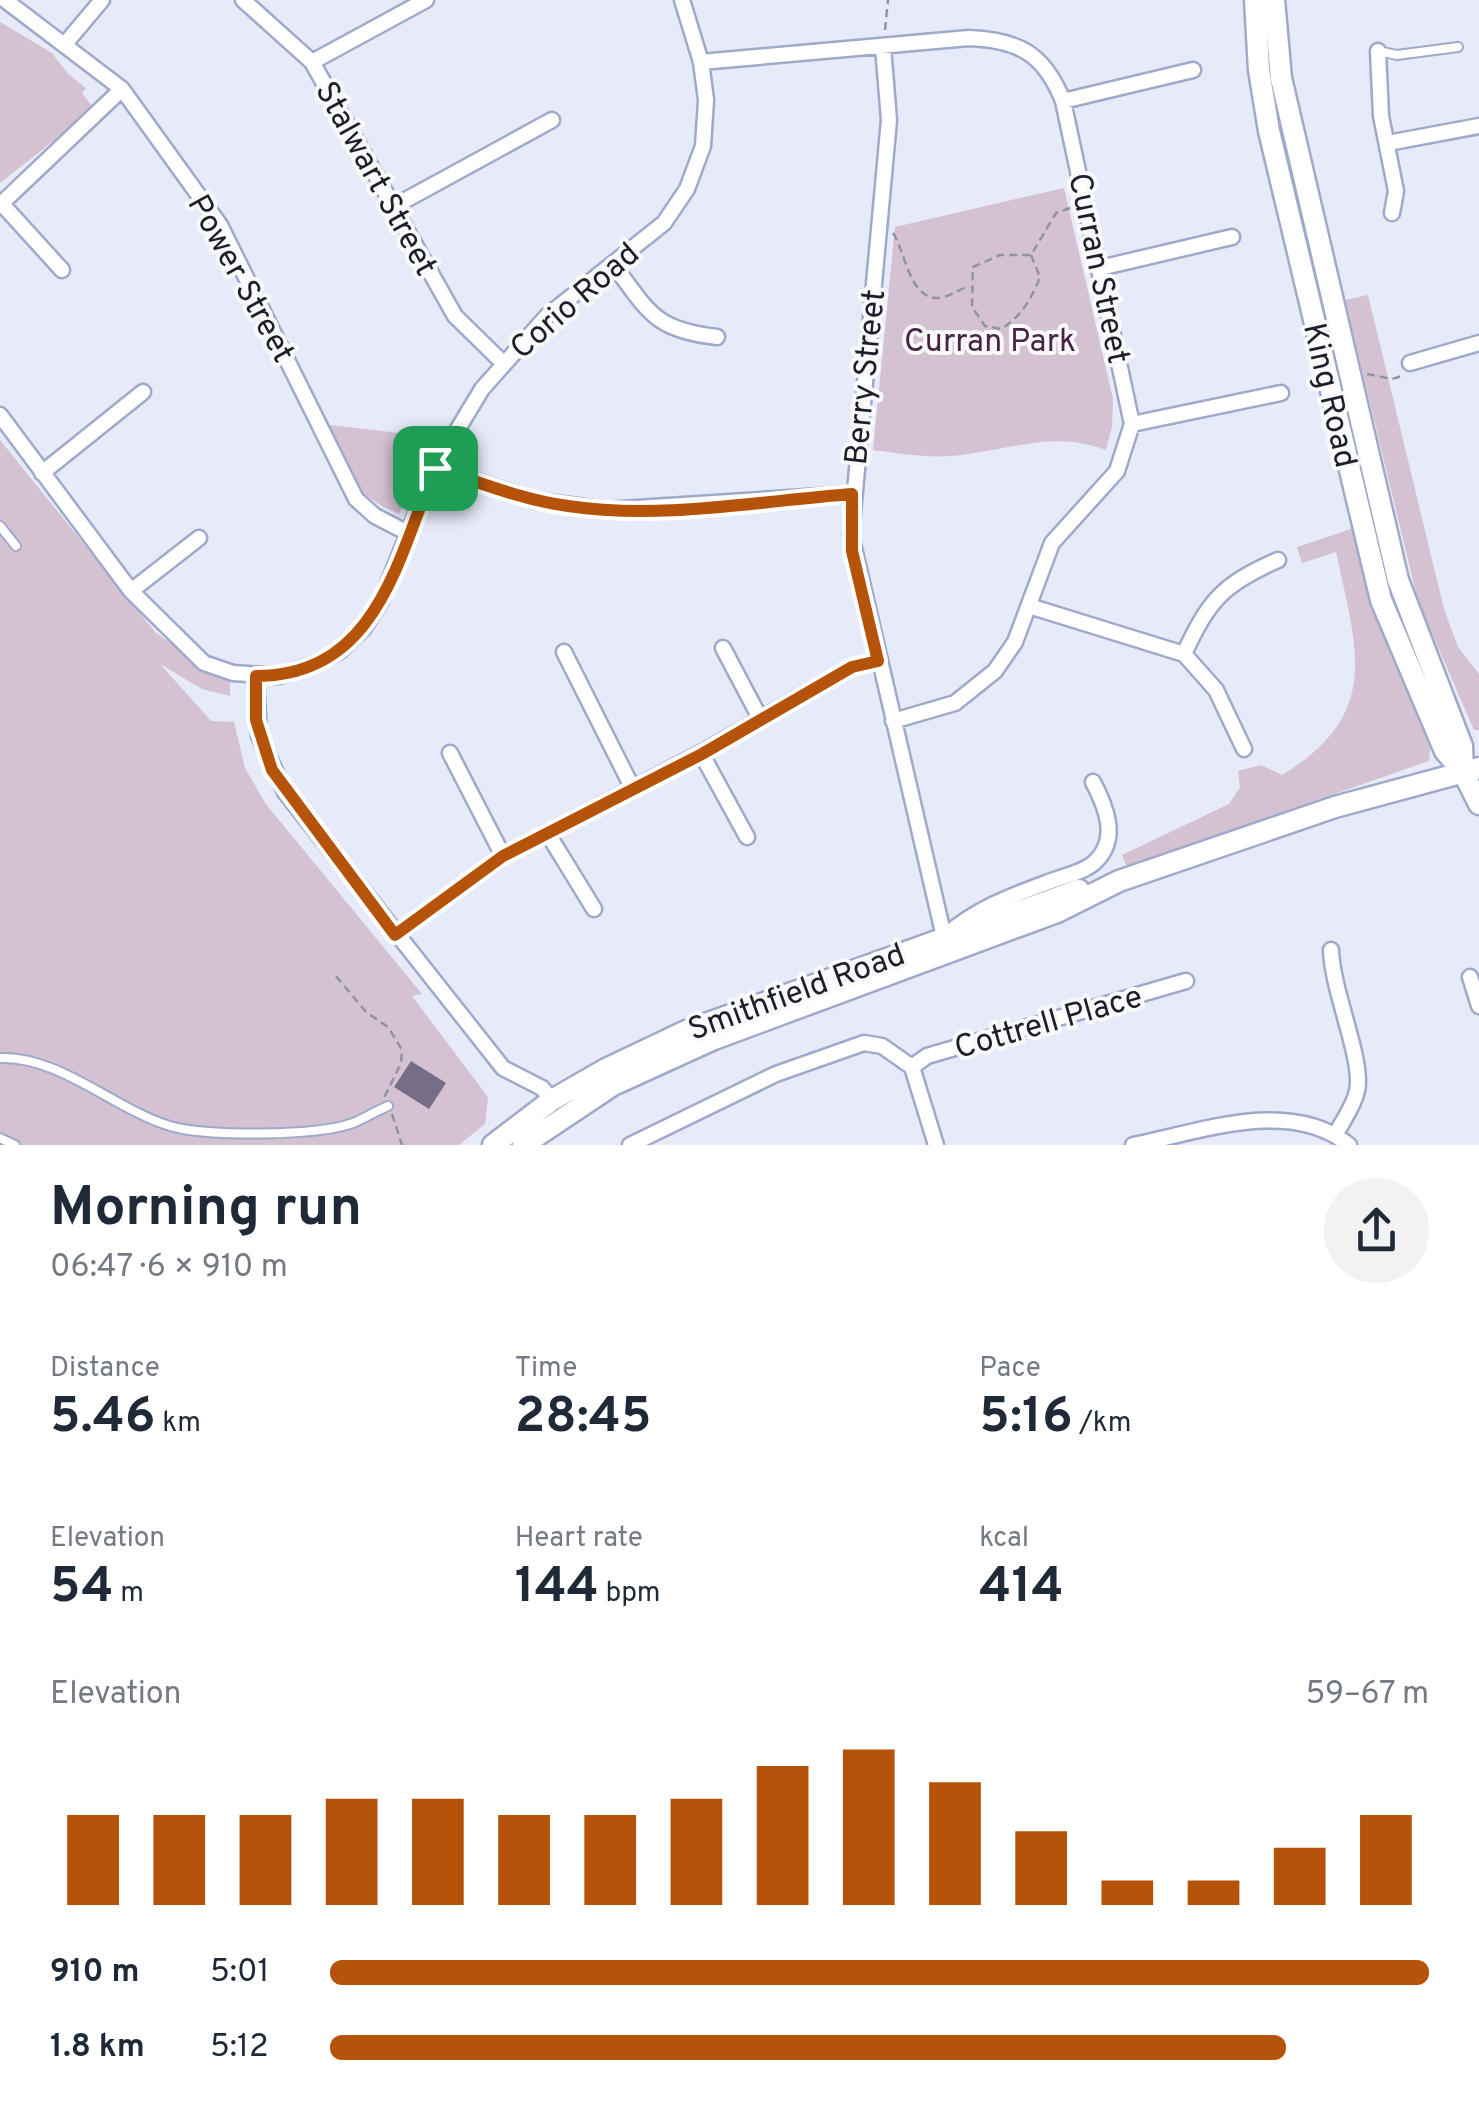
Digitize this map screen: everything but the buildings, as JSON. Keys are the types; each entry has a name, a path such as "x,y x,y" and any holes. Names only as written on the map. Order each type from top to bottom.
{"main road":[{"name":"King Road","path":"1255,0 1259,70 1269,131 1382,600 1445,751 1471,770"},
{"name":"King Road","path":"1274,0 1281,78 1368,457 1404,598 1471,770 1479,804"},
{"name":"Smithfield Road","path":"522,1145 613,1085 714,1039 1068,908 1120,881 1336,808 1471,770"},
{"name":"Smithfield Road","path":"493,1145 552,1100 686,1031 944,937 1093,875 1120,881"},
{"path":"838,995 865,977 935,948 944,937 958,940 1030,914 1068,908"},
{"path":"507,1145 546,1115 552,1100 567,1102 670,1047 714,1039"}],"street":[{"name":"Power Street","path":"5,0 122,88 220,224 356,500 374,516 408,532"},
{"path":"65,44 102,0"},
{"name":"Stalwart Street","path":"243,0 312,62 455,316 502,362"},
{"path":"312,62 426,0"},
{"name":"Corio Road","path":"0,415 131,591 204,664 256,676 291,674 318,663 353,640 381,601 435,468 464,415 502,362 547,316 664,223 695,172 706,128 701,62 682,0"},
{"name":"Curran Street","path":"701,62 969,38 1014,43 1043,66 1063,100 1132,424 1117,471 1052,543 1015,642 984,682 955,703 893,721"},
{"name":"Berry Street","path":"883,46 890,120 852,494 852,551 944,937"},
{"path":"1378,51 1381,116 1396,191 1392,214"},
{"path":"1063,100 1193,70"},
{"path":"62,270 1,204 122,88"},
{"path":"392,208 552,120"},
{"path":"1388,144 1479,126"},
{"path":"1100,268 1232,237"},
{"path":"613,264 648,310 668,328 717,337"},
{"path":"1410,363 1479,343"},
{"path":"42,474 143,392"},
{"path":"1132,424 1281,393"},
{"path":"435,468 533,500 606,510 852,494"},
{"path":"131,591 199,538"},
{"path":"1184,654 1202,614 1216,597 1242,576 1278,560"},
{"path":"1029,606 1184,654 1216,690 1244,749"},
{"path":"723,648 761,720"},
{"path":"564,652 633,788"},
{"path":"395,935 503,856 702,754 852,667 878,661"},
{"path":"256,676 256,720 272,770 395,935 503,1068 542,1088 552,1100"},
{"path":"450,754 503,856"},
{"path":"702,754 747,837"},
{"path":"1093,782 1106,809 1108,833 1093,875"},
{"path":"548,834 594,909"},
{"path":"1331,950 1331,976 1357,1065 1358,1087 1336,1134"},
{"path":"1470,977 1479,1006"},
{"name":"Cottrell Place","path":"912,1066 927,1056 1186,981"},
{"path":"630,1145 701,1108 864,1043 882,1046 912,1066 936,1145"},
{"path":"1133,1145 1200,1139 1256,1121 1294,1121 1336,1134 1350,1145"}],"lane":[{"path":"1378,51 1397,55 1458,47"},
{"path":"0,526 16,546"},
{"path":"0,1058 16,1057 40,1066 170,1126 231,1132 305,1130 355,1122 388,1106"},
{"path":"0,1138 15,1145"}],"path":[{"path":"883,46 888,0"},
{"path":"1031,255 1056,214 1085,202"},
{"path":"892,232 916,284 928,295 939,298 970,286"},
{"path":"1031,255 1040,277 1034,292 1013,322 1001,329 985,326 976,318 970,286 973,267 987,258 1031,255"},
{"path":"1360,373 1392,379 1402,376 1410,363"},
{"path":"336,976 366,1012 388,1027 402,1050 401,1064 384,1098 402,1145"}],"green space":[{"path":"0,22 52,53 68,74 86,88 82,93 94,109 0,183"},
{"name":"Curran Park","path":"1064,188 1113,399 1106,450 1086,444 1047,442 941,456 873,450 895,227"},
{"path":"1368,295 1444,609 1458,647 1479,674 1479,730 1474,730 1418,601 1345,300"},
{"path":"330,425 434,437 399,514 370,498 353,480"},
{"path":"0,440 155,632 218,678 230,679 230,696 202,689 160,664 211,721 234,722 245,768 265,803 422,994 412,996 488,1097 485,1124 459,1145 0,1145"},
{"path":"1354,528 1431,741 1429,761 1127,867 1122,855 1229,804 1240,787 1238,771 1261,765 1282,775 1314,752 1336,729 1349,704 1354,678 1355,650 1344,587 1336,552 1302,563 1297,547"}],"route":[{"path":"435,468 533,500 606,510 852,494 852,551 878,661 852,667 702,754 503,856 395,935 272,770 256,720 256,676 291,674 318,663 340,651 364,628 381,601 435,468"}]}
